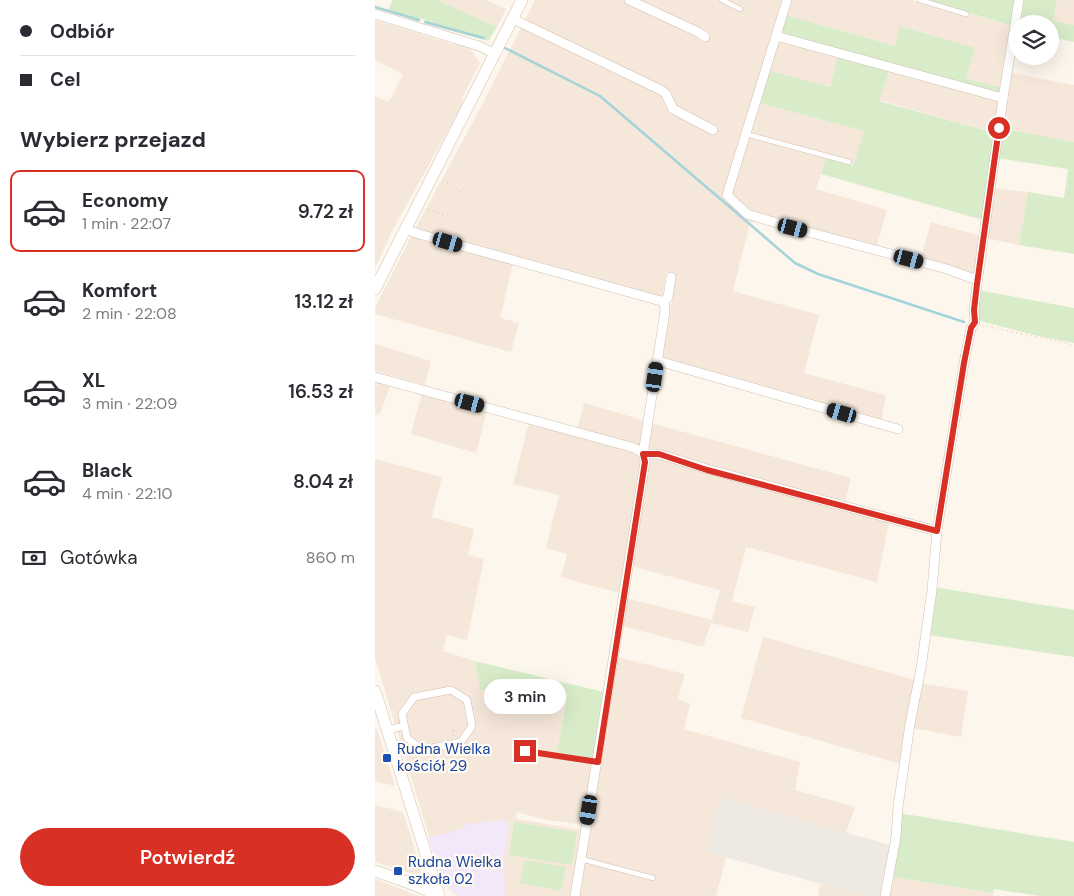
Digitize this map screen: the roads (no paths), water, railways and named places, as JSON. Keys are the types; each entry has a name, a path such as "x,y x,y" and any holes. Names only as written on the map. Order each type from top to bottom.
{"street":[{"path":"375,289 522,0"},
{"path":"629,0 705,37"},
{"path":"787,0 727,195 747,214 947,269 977,280"},
{"path":"885,896 896,837 898,807 909,733 925,643 937,531 964,363 971,328 975,322 974,310 977,280 1019,0"},
{"path":"375,14 479,46 495,54"},
{"path":"513,19 661,90 666,94 673,109 713,130"},
{"path":"776,36 1003,98"},
{"path":"405,229 664,301"},
{"path":"575,896 645,462 643,454 665,311 664,301 668,297 671,277"},
{"path":"658,361 898,429"},
{"path":"375,377 631,447 643,454 659,454 707,470 937,531"},
{"path":"451,690 467,700 472,726 461,742 423,750 407,738 404,726 402,714 414,697 451,690"},
{"path":"375,691 439,896"},
{"path":"388,730 404,726"},
{"path":"375,871 415,885 439,896"}],"lane":[{"path":"722,0 740,9"},
{"path":"920,0 966,14"},
{"path":"746,134 849,162"},
{"path":"525,751 598,762"},
{"path":"581,858 653,878"}],"waterway":[{"path":"375,7 419,20"},
{"path":"425,22 484,38"},
{"path":"505,48 600,96 795,263 818,274 964,322"}],"place":[{"name":"Rudna Wielka kościół 29","path":"387,758"},
{"name":"Rudna Wielka szkoła 02","path":"398,871"}]}
